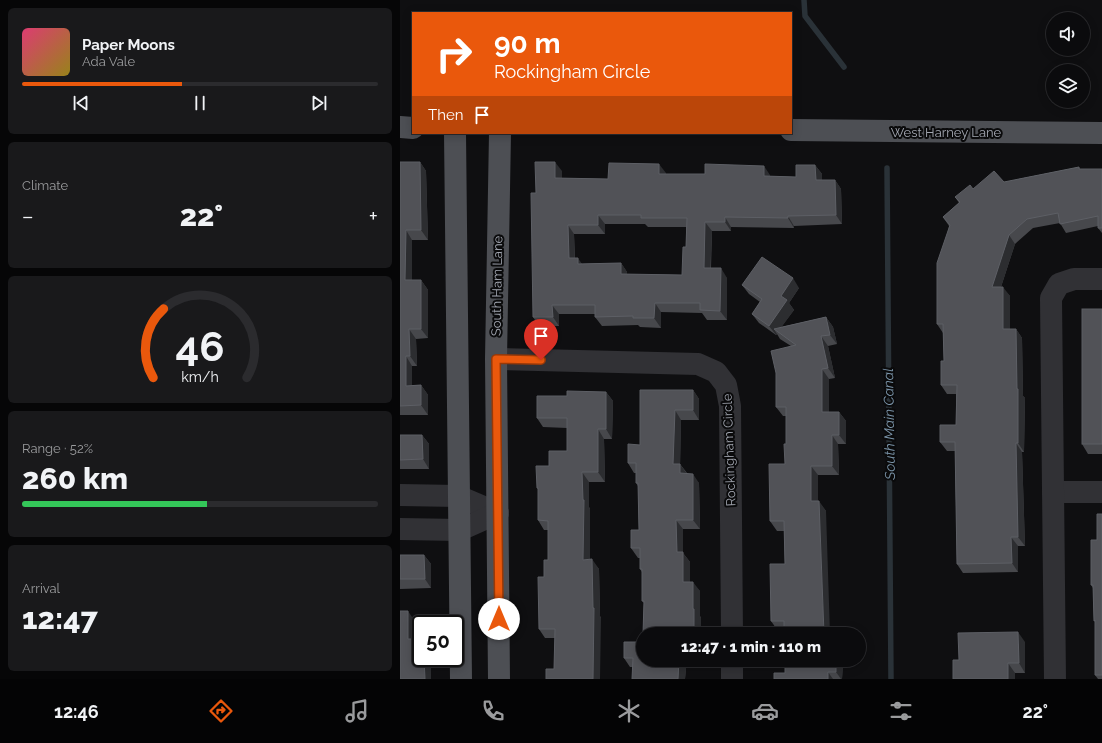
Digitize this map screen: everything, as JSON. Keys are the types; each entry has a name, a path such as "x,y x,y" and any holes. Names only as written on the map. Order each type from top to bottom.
{"main road":[{"path":"400,127 412,128"},
{"name":"West Harney Lane","path":"792,130 1102,133"},
{"path":"455,134 461,679"},
{"name":"South Ham Lane","path":"499,679 496,359 500,134"}],"street":[{"path":"1055,679 1051,298 1058,284 1074,279 1102,279"},
{"name":"Rockingham Circle","path":"496,359 698,364 716,372 726,385 730,406 732,627"},
{"path":"1053,492 1102,492"},
{"path":"400,495 458,496 498,513"},
{"path":"400,529 460,530 498,513"},
{"path":"732,667 732,679"}],"building":[{"path":"400,162 420,162 421,230 406,230 405,280 421,280 421,329 409,329 410,356 406,356 406,386 421,385 421,405 400,406"},
{"path":"535,162 555,162 555,178 608,179 609,163 659,164 659,174 705,174 705,164 764,166 764,176 796,177 796,165 815,165 816,180 835,180 836,215 788,216 788,218 725,217 725,222 705,222 704,268 721,268 720,311 700,310 700,303 655,303 654,318 633,318 633,316 595,317 595,305 552,305 553,317 533,317 531,193 536,193","holes":["598,215 641,215 641,218 687,218 686,247 683,247 682,275 621,274 621,263 578,264 578,258 569,258 568,225 598,225"]},
{"path":"1079,167 1079,169 1102,169 1102,228 1098,228 1098,216 1060,224 1058,213 1027,219 1009,235 992,287 1003,287 1003,329 1016,329 1018,389 1018,443 1016,443 1018,537 1011,537 1012,563 957,564 955,442 940,442 940,425 956,425 957,385 941,385 941,361 944,361 943,324 937,324 937,263 950,225 943,217 960,202 955,197 970,185 973,189 994,171 1004,182"},
{"path":"762,257 793,278 781,296 787,300 769,326 752,314 762,299 742,285"},
{"path":"1082,309 1102,309 1102,444 1082,444"},
{"path":"826,317 830,335 821,336 828,368 822,369 822,412 839,412 839,435 832,435 832,466 811,466 811,501 819,501 824,627 784,627 784,621 771,621 770,564 785,564 784,521 770,521 769,464 785,464 784,444 786,444 786,407 776,407 776,373 771,351 796,345 774,329"},
{"path":"640,390 693,390 693,410 675,410 673,464 680,464 680,473 693,474 693,520 676,520 677,552 683,552 683,582 693,582 694,627 643,627 644,601 642,601 642,569 640,569 640,548 631,548 631,530 639,530 638,483 636,483 636,463 628,463 628,444 640,445"},
{"path":"567,391 606,392 606,429 598,429 598,472 582,472 584,500 583,560 592,559 594,608 593,679 546,679 546,669 554,669 555,629 539,629 538,577 544,577 544,560 548,560 548,521 538,520 536,466 549,466 549,451 567,451 567,418 537,418 537,396 567,396"},
{"path":"400,435 422,435 423,459 400,460"},
{"path":"1097,514 1102,514 1102,675 1095,675 1095,620 1094,621 1093,585 1091,585 1091,540 1097,540"},
{"path":"400,555 424,555 425,579 400,579"},
{"path":"400,611 408,611 408,639 412,639 412,667 424,667 425,679 400,679"},
{"path":"1018,632 1019,663 1008,663 1008,679 953,679 953,660 959,660 958,633"},
{"path":"624,642 636,642 636,667 679,667 678,679 632,679 633,658 624,658"},
{"path":"785,667 836,667 836,672 828,672 828,679 774,679 774,673 785,673"}],"waterway":[{"name":"South Main Canal","path":"804,0 805,16 844,67"},
{"name":"South Main Canal","path":"887,168 891,679"}],"route":[{"path":"499,619 496,359 541,360"}]}
